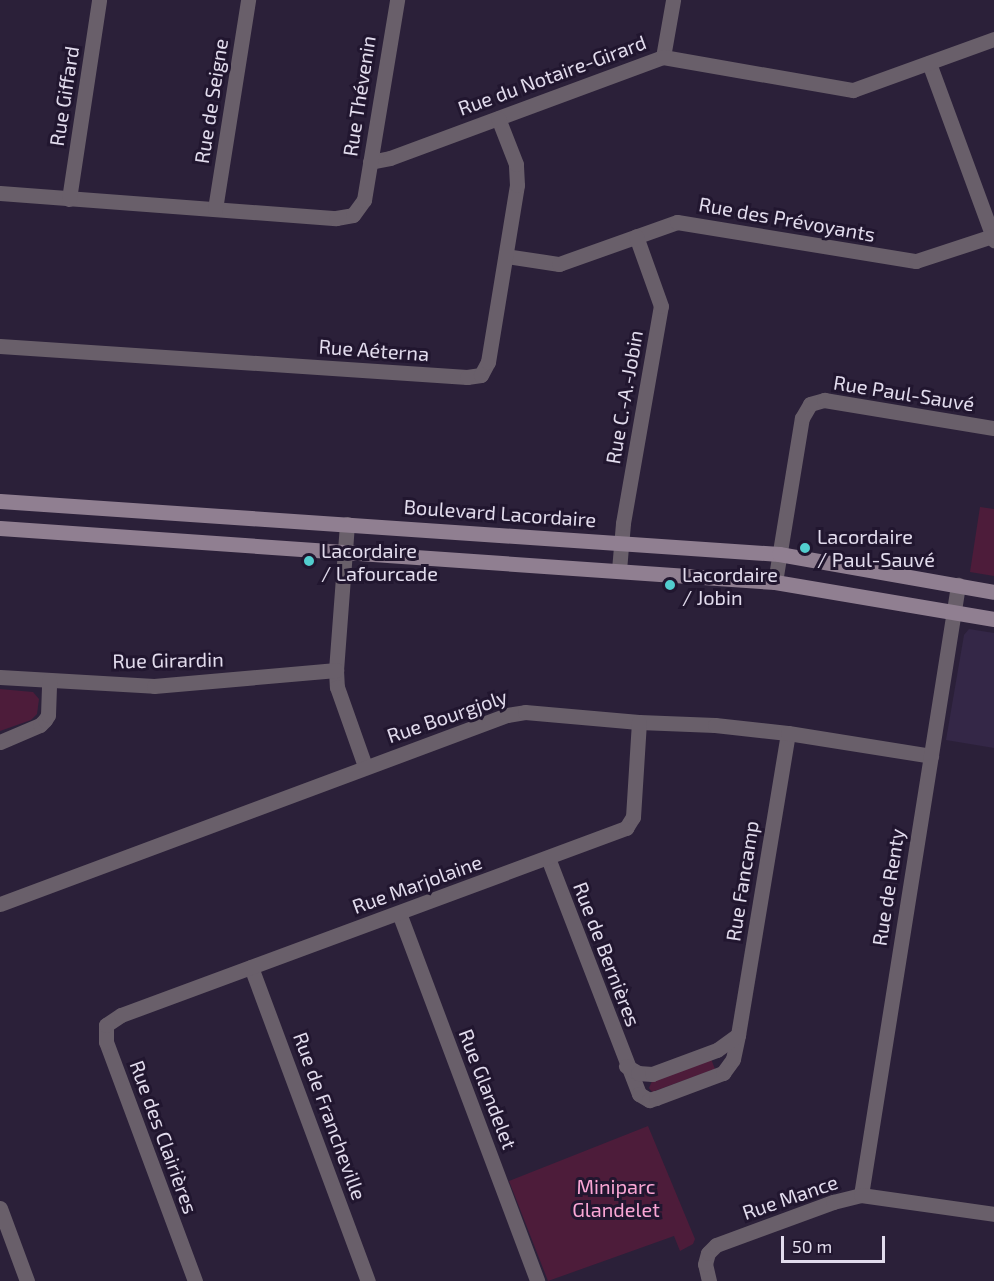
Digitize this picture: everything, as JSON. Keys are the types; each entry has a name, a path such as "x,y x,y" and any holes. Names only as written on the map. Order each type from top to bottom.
{"main road":[{"name":"Boulevard Lacordaire","path":"0,501 779,554 994,592"},
{"path":"0,528 775,582 994,618"}],"street":[{"name":"Rue Giffard","path":"69,199 99,0"},
{"name":"Rue de Seigne","path":"215,208 248,0"},
{"name":"Rue Thévenin","path":"215,208 344,217 353,215 364,200 397,0"},
{"path":"663,57 673,0"},
{"name":"Rue du Notaire-Girard","path":"370,162 390,158 663,57 853,90 994,39"},
{"path":"929,63 993,238"},
{"name":"Rue Aéterna","path":"0,346 474,377 481,375 488,362 518,174 498,118"},
{"path":"0,193 215,208"},
{"name":"Rue des Prévoyants","path":"506,256 559,264 677,222 689,222 916,261 993,238"},
{"name":"Rue C.-A.-Jobin","path":"619,570 660,310 660,300 636,236"},
{"name":"Rue Paul-Sauvé","path":"775,582 802,418 810,404 824,400 994,428"},
{"path":"347,524 336,670 338,687 365,766"},
{"name":"Rue de Renty","path":"861,1195 958,585"},
{"name":"Rue Girardin","path":"0,677 154,686 336,670"},
{"path":"0,742 35,728 45,720 48,715 49,680"},
{"name":"Rue Bourgjoly","path":"0,904 365,766 507,715 525,712 639,722 715,725 788,733 931,756"},
{"name":"Rue Marjolaine","path":"121,1015 621,831 630,824 639,722"},
{"name":"Rue Fancamp","path":"656,1098 723,1073 733,1059 788,733"},
{"name":"Rue de Bernières","path":"548,858 626,1066 639,1094 649,1100 656,1098"},
{"name":"Rue Glandelet","path":"399,913 537,1281"},
{"name":"Rue de Francheville","path":"251,967 368,1281"},
{"name":"Rue des Clairières","path":"121,1015 106,1025 106,1042 195,1281"},
{"path":"626,1066 638,1073 651,1074 717,1050 738,1035"},
{"name":"Rue Mance","path":"709,1281 705,1264 708,1253 716,1245 833,1202 861,1195 992,1214"},
{"path":"0,1208 27,1281"}],"shaded area":[{"path":"969,629 994,633 994,748 946,740 964,635"}],"green space":[{"path":"980,507 994,509 994,576 970,572"},
{"path":"0,689 33,692 39,699 37,714 31,720 0,731"},
{"path":"711,1059 715,1069 652,1092 649,1088 652,1081"},
{"name":"Miniparc Glandelet","path":"648,1126 695,1239 693,1244 680,1251 674,1236 548,1281 509,1181"}],"place":[{"name":"Lacordaire / Paul-Sauvé","path":"805,548"},
{"name":"Lacordaire / Lafourcade","path":"309,561"},
{"name":"Lacordaire / Jobin","path":"670,585"}]}
